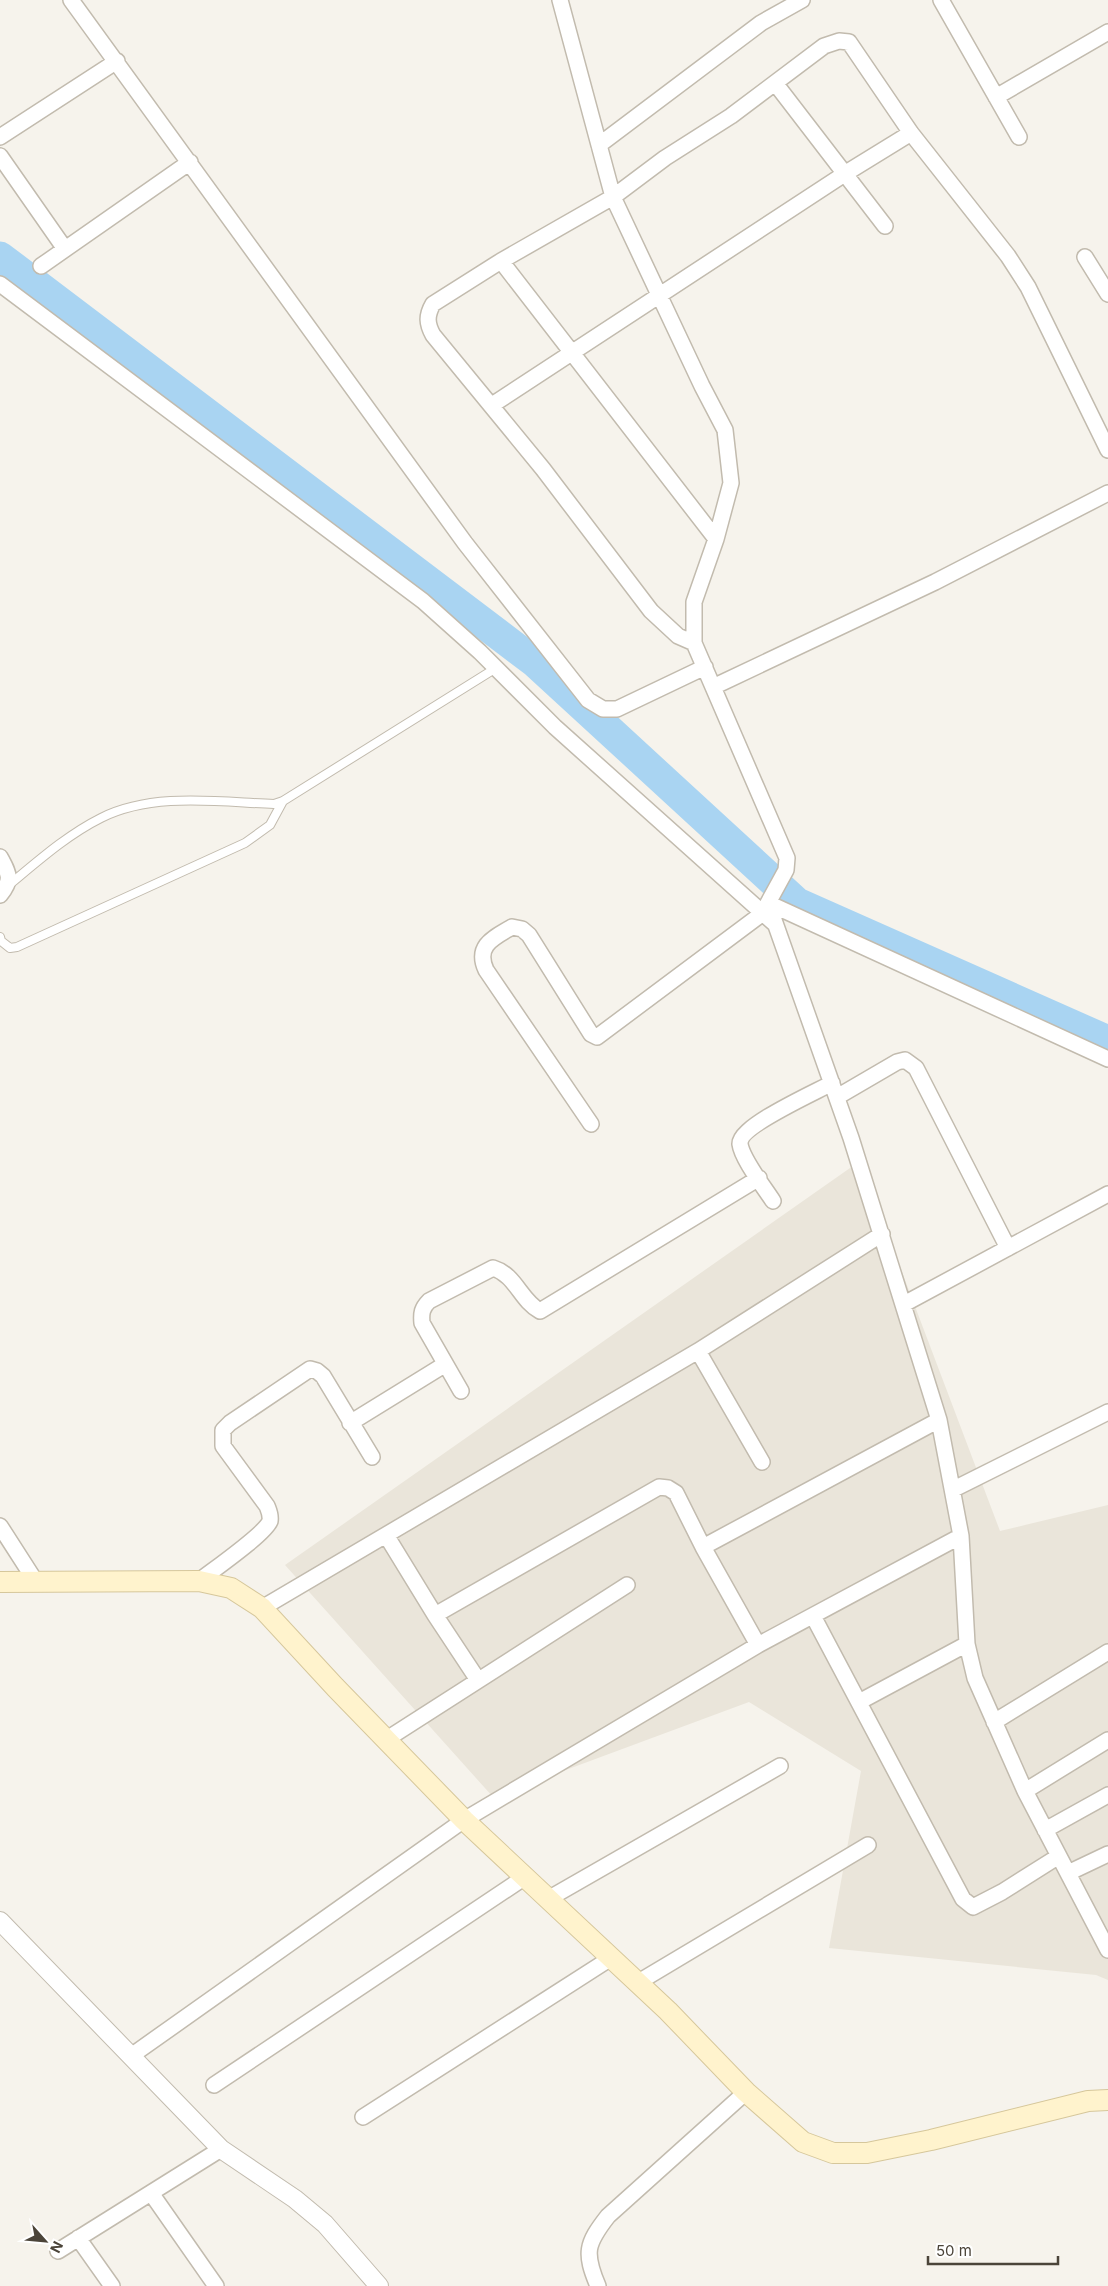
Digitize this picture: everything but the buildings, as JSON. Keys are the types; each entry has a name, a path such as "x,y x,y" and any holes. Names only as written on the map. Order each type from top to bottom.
{"main road":[{"path":"0,1582 199,1581 231,1588 262,1608 335,1688 387,1739 464,1820 692,2035 746,2092 803,2142 833,2153 867,2153 931,2140 1088,2102 1108,2100"}],"street":[{"path":"71,0 465,543 588,700 603,708 617,709 705,667"},
{"path":"560,0 613,197 725,430 731,483 716,539 694,602 694,643 787,858 786,870 768,904 598,1037 591,1034 529,935 522,929 512,928 486,946 481,952 486,970 591,1124"},
{"path":"599,145 761,24 802,0"},
{"path":"941,0 1019,137"},
{"path":"996,97 1108,32"},
{"path":"694,643 678,636 651,611 492,405 433,335 427,323 429,311 433,304 501,261 613,197 665,158 731,116 824,46 839,40 849,42 911,133 1008,256 1023,279 1108,450"},
{"path":"0,137 116,61"},
{"path":"775,83 886,226"},
{"path":"492,405 846,173 911,133"},
{"path":"0,156 65,250"},
{"path":"41,266 190,162"},
{"path":"1085,257 1108,294"},
{"path":"501,261 716,539"},
{"path":"0,284 423,601 496,668 555,727 768,904 1108,1058"},
{"path":"713,687 935,582 1108,493"},
{"path":"0,857 9,876 4,890"},
{"path":"768,904 834,1090 882,1234 939,1420 962,1536 967,1644 975,1678 1025,1791 1068,1873 1105,1934 1108,1950"},
{"path":"773,1201 744,1154 740,1142 742,1136 754,1125 905,1060 916,1068 1008,1248"},
{"path":"461,1391 444,1365 422,1323 421,1314 424,1306 429,1302 493,1268 503,1271 510,1276 526,1300 540,1311 759,1178"},
{"path":"904,1304 1108,1194"},
{"path":"262,1608 698,1351 882,1234"},
{"path":"698,1351 762,1462"},
{"path":"350,1423 444,1365"},
{"path":"199,1581 258,1535 269,1522 271,1515 267,1506 224,1446 223,1430 230,1423 310,1369 317,1371 323,1376 372,1457"},
{"path":"954,1489 1108,1412"},
{"path":"703,1547 939,1420"},
{"path":"435,1615 659,1487 668,1488 676,1493 703,1547 758,1645"},
{"path":"0,1526 36,1582"},
{"path":"386,1535 478,1680"},
{"path":"131,2056 464,1820 758,1645 962,1536"},
{"path":"387,1739 627,1585"},
{"path":"813,1616 963,1899 973,1907 1002,1892 1059,1856"},
{"path":"859,1702 967,1644"},
{"path":"994,1722 1108,1652"},
{"path":"1025,1791 1108,1740"},
{"path":"548,1899 780,1766"},
{"path":"1045,1830 1108,1795"},
{"path":"637,1982 868,1845"},
{"path":"1068,1873 1108,1854"},
{"path":"214,2085 525,1877"},
{"path":"0,1921 221,2149 294,2199 325,2224 379,2286"},
{"path":"363,2117 611,1958"},
{"path":"598,2286 588,2256 592,2236 608,2216 746,2092"},
{"path":"58,2250 221,2149"},
{"path":"151,2193 216,2286"},
{"path":"78,2238 112,2286"}],"lane":[{"path":"4,890 71,836 112,813 132,807 177,801 274,804 283,801 496,668"},
{"path":"0,937 1,941 10,948 17,947 245,843 270,825 283,801"}],"shaded area":[{"path":"860,1161 1000,1531 1108,1505 1108,1980 1096,1975 829,1948 861,1771 749,1702 493,1797 285,1565"}],"waterway":[{"path":"0,257 536,663 797,903 1108,1041"}]}
